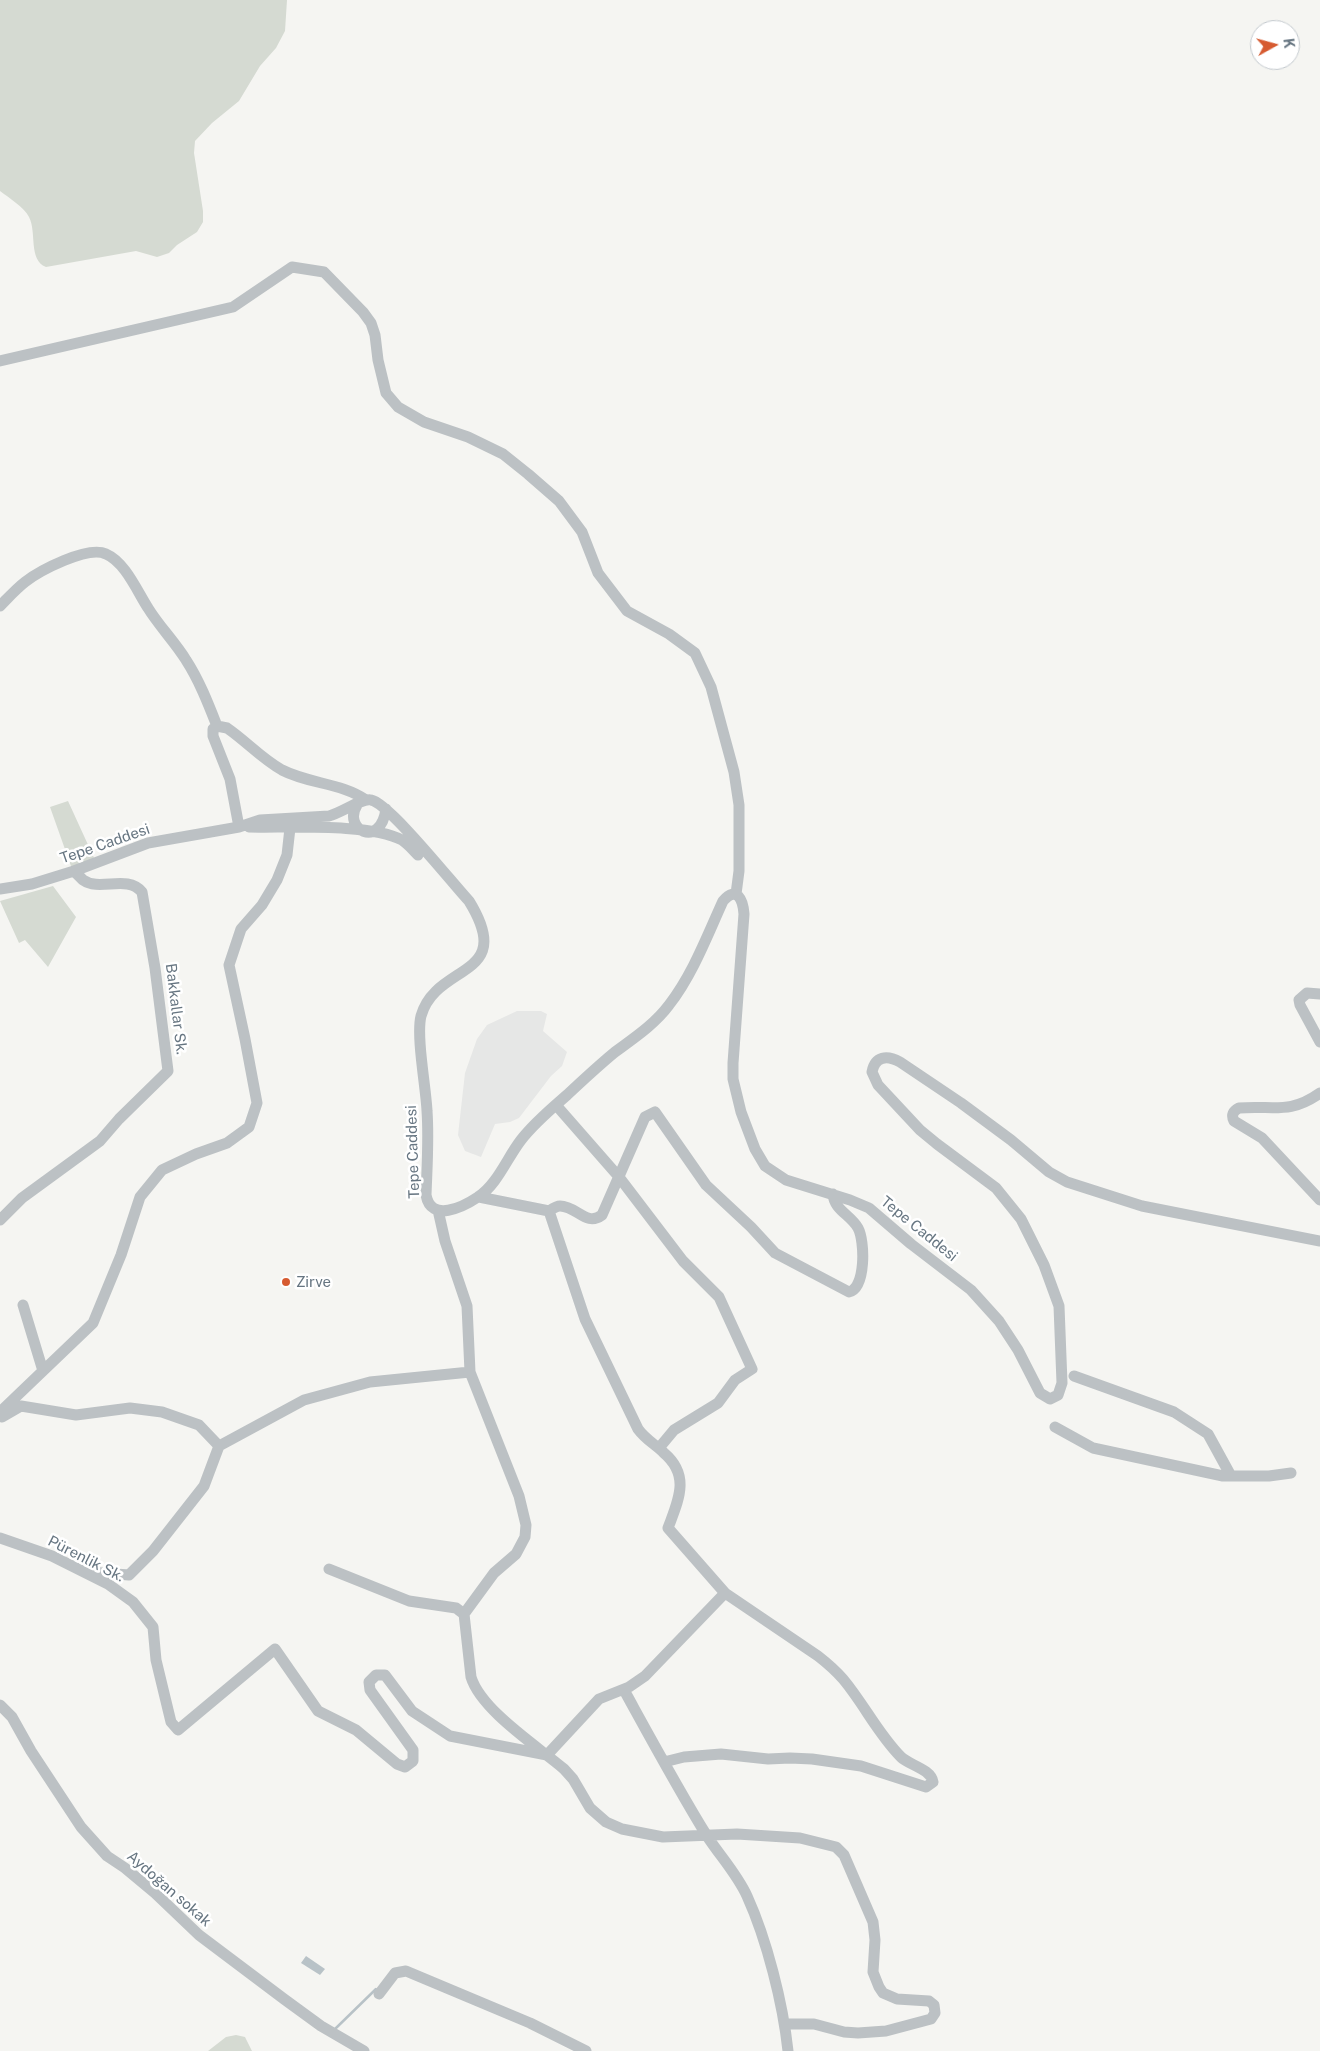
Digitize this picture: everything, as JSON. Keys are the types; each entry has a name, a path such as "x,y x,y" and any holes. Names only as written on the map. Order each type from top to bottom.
{"street":[{"path":"0,361 233,308 292,267 324,272 363,312 371,323 386,393 398,407 424,422 468,437 503,454 528,474 560,501 582,532 598,573 627,611 669,634 694,654 711,687 734,772 739,805 739,871 736,894"},
{"path":"0,606 24,582 48,568 84,554 101,552 107,554 127,573 152,614 186,658 217,726"},
{"path":"217,726 227,728 282,770 300,778 354,792 361,802 353,815 353,820 359,829 369,832 378,828 382,825 386,809"},
{"path":"217,726 213,729 213,736 230,779 239,827"},
{"name":"Tepe Caddesi","path":"3,886 32,884 148,844 266,820 329,816 361,802 377,802 386,809 469,901 485,940 484,949 479,958 471,967 439,988 431,996 421,1016 421,1043 428,1136 426,1195 427,1203 438,1210 457,1209 479,1196 492,1183 523,1137 603,1062 651,1024 663,1012 680,990 694,965 723,901 729,896 736,894 742,901 744,914 733,1054 733,1079 744,1121 760,1160 774,1173 786,1180 833,1194 869,1208 911,1244 971,1290 990,1309 1004,1328 1018,1350 1040,1394 1050,1399 1058,1395 1061,1390 1062,1355 1059,1306 1044,1265 1021,1219 996,1188 937,1144 878,1086 872,1072 875,1061 880,1058 891,1058 900,1062 961,1103 1011,1140 1049,1172 1067,1182 1142,1206 1320,1241"},
{"name":"Tepe Caddesi","path":"239,827 369,832 390,835 409,845 480,924"},
{"path":"0,1412 93,1323 121,1255 140,1197 162,1170 196,1154 227,1143 250,1127 257,1103 229,965 241,929 262,905 277,880 287,855 290,828"},
{"name":"Bakkallar Sk.","path":"0,1220 22,1198 100,1141 119,1119 168,1071 156,968 142,892 139,887 126,883 89,882 83,880 74,871"},
{"path":"1320,994 1307,993 1300,1000 1300,1005 1320,1042"},
{"path":"1320,1093 1293,1107 1239,1108 1233,1113 1232,1117 1234,1121 1262,1138 1320,1200"},
{"path":"556,1105 619,1177 683,1261 719,1297 752,1369 735,1380 713,1408 674,1430 659,1448"},
{"path":"479,1196 548,1211 559,1206 574,1210 587,1219 597,1219 602,1215 646,1116 655,1112 706,1184 752,1227 775,1253 849,1292 856,1289 861,1279 861,1235 856,1224 836,1206 833,1194"},
{"path":"438,1210 445,1241 468,1306 470,1372 513,1479 526,1525 525,1537 516,1554 494,1573 464,1614 471,1677 474,1686 496,1713 573,1779 590,1808 606,1822 622,1829 663,1837 708,1837 737,1834 800,1838 827,1844 841,1851 873,1922 875,1940 873,1972 879,1987 883,1993 897,1999 929,2001 935,2009 935,2013 931,2019 872,2033 844,2032 806,2022 785,2024"},
{"path":"548,1211 584,1319 638,1429 648,1442 659,1448 674,1463 681,1484 680,1494 668,1528 725,1592 831,1667 844,1680 898,1754 928,1773 933,1782 926,1787 861,1766 812,1759 768,1759 721,1754 684,1756 664,1762"},
{"path":"23,1305 43,1371"},
{"path":"82,1571 129,1575 153,1551 204,1486 219,1446 304,1400 370,1382 470,1372"},
{"path":"1074,1376 1174,1412 1208,1434 1231,1476"},
{"path":"0,1418 21,1406 76,1415 130,1408 162,1412 198,1425 219,1446"},
{"path":"1055,1427 1093,1448 1223,1476 1269,1476 1291,1473"},
{"name":"Pürenlik Sk.","path":"0,1538 52,1556 108,1584 133,1602 153,1627 156,1660 162,1687 171,1722 178,1730 274,1648 318,1711 356,1730 397,1764 405,1766 413,1761 413,1750 370,1690 369,1682 376,1675 385,1675 412,1711 450,1736 547,1755"},
{"path":"329,1569 409,1601 456,1608 464,1614"},
{"path":"547,1755 592,1705 607,1695 624,1690 645,1676 725,1592"},
{"path":"624,1690 708,1837 734,1873 746,1894 757,1920 785,2024 788,2051"},
{"name":"Aydoğan sokak","path":"0,1704 12,1718 81,1827 107,1856 126,1868 199,1935 268,1988 321,2026 364,2051"},
{"path":"379,1994 395,1973 406,1971 530,2023 586,2051"}],"shaded area":[{"path":"0,0 287,0 285,31 276,48 260,66 239,101 212,123 195,141 194,153 203,211 203,222 197,232 177,245 169,253 157,257 136,251 46,267 40,263 35,252 31,223 27,213 0,191"},
{"path":"68,801 95,860 72,869 50,807"},
{"path":"53,886 76,917 48,967 25,940 19,943 0,901"},
{"path":"517,1011 541,1011 547,1014 543,1031 567,1052 562,1066 551,1076 519,1118 510,1122 495,1124 481,1157 465,1151 458,1135 465,1073 477,1039 487,1025"},
{"path":"306,1956 325,1969 320,1975 301,1963"},
{"path":"236,2035 245,2037 252,2051 208,2051 226,2037"}],"waterway":[{"path":"335,2029 376,1989"}],"place":[{"name":"Zirve","path":"286,1282"}]}
